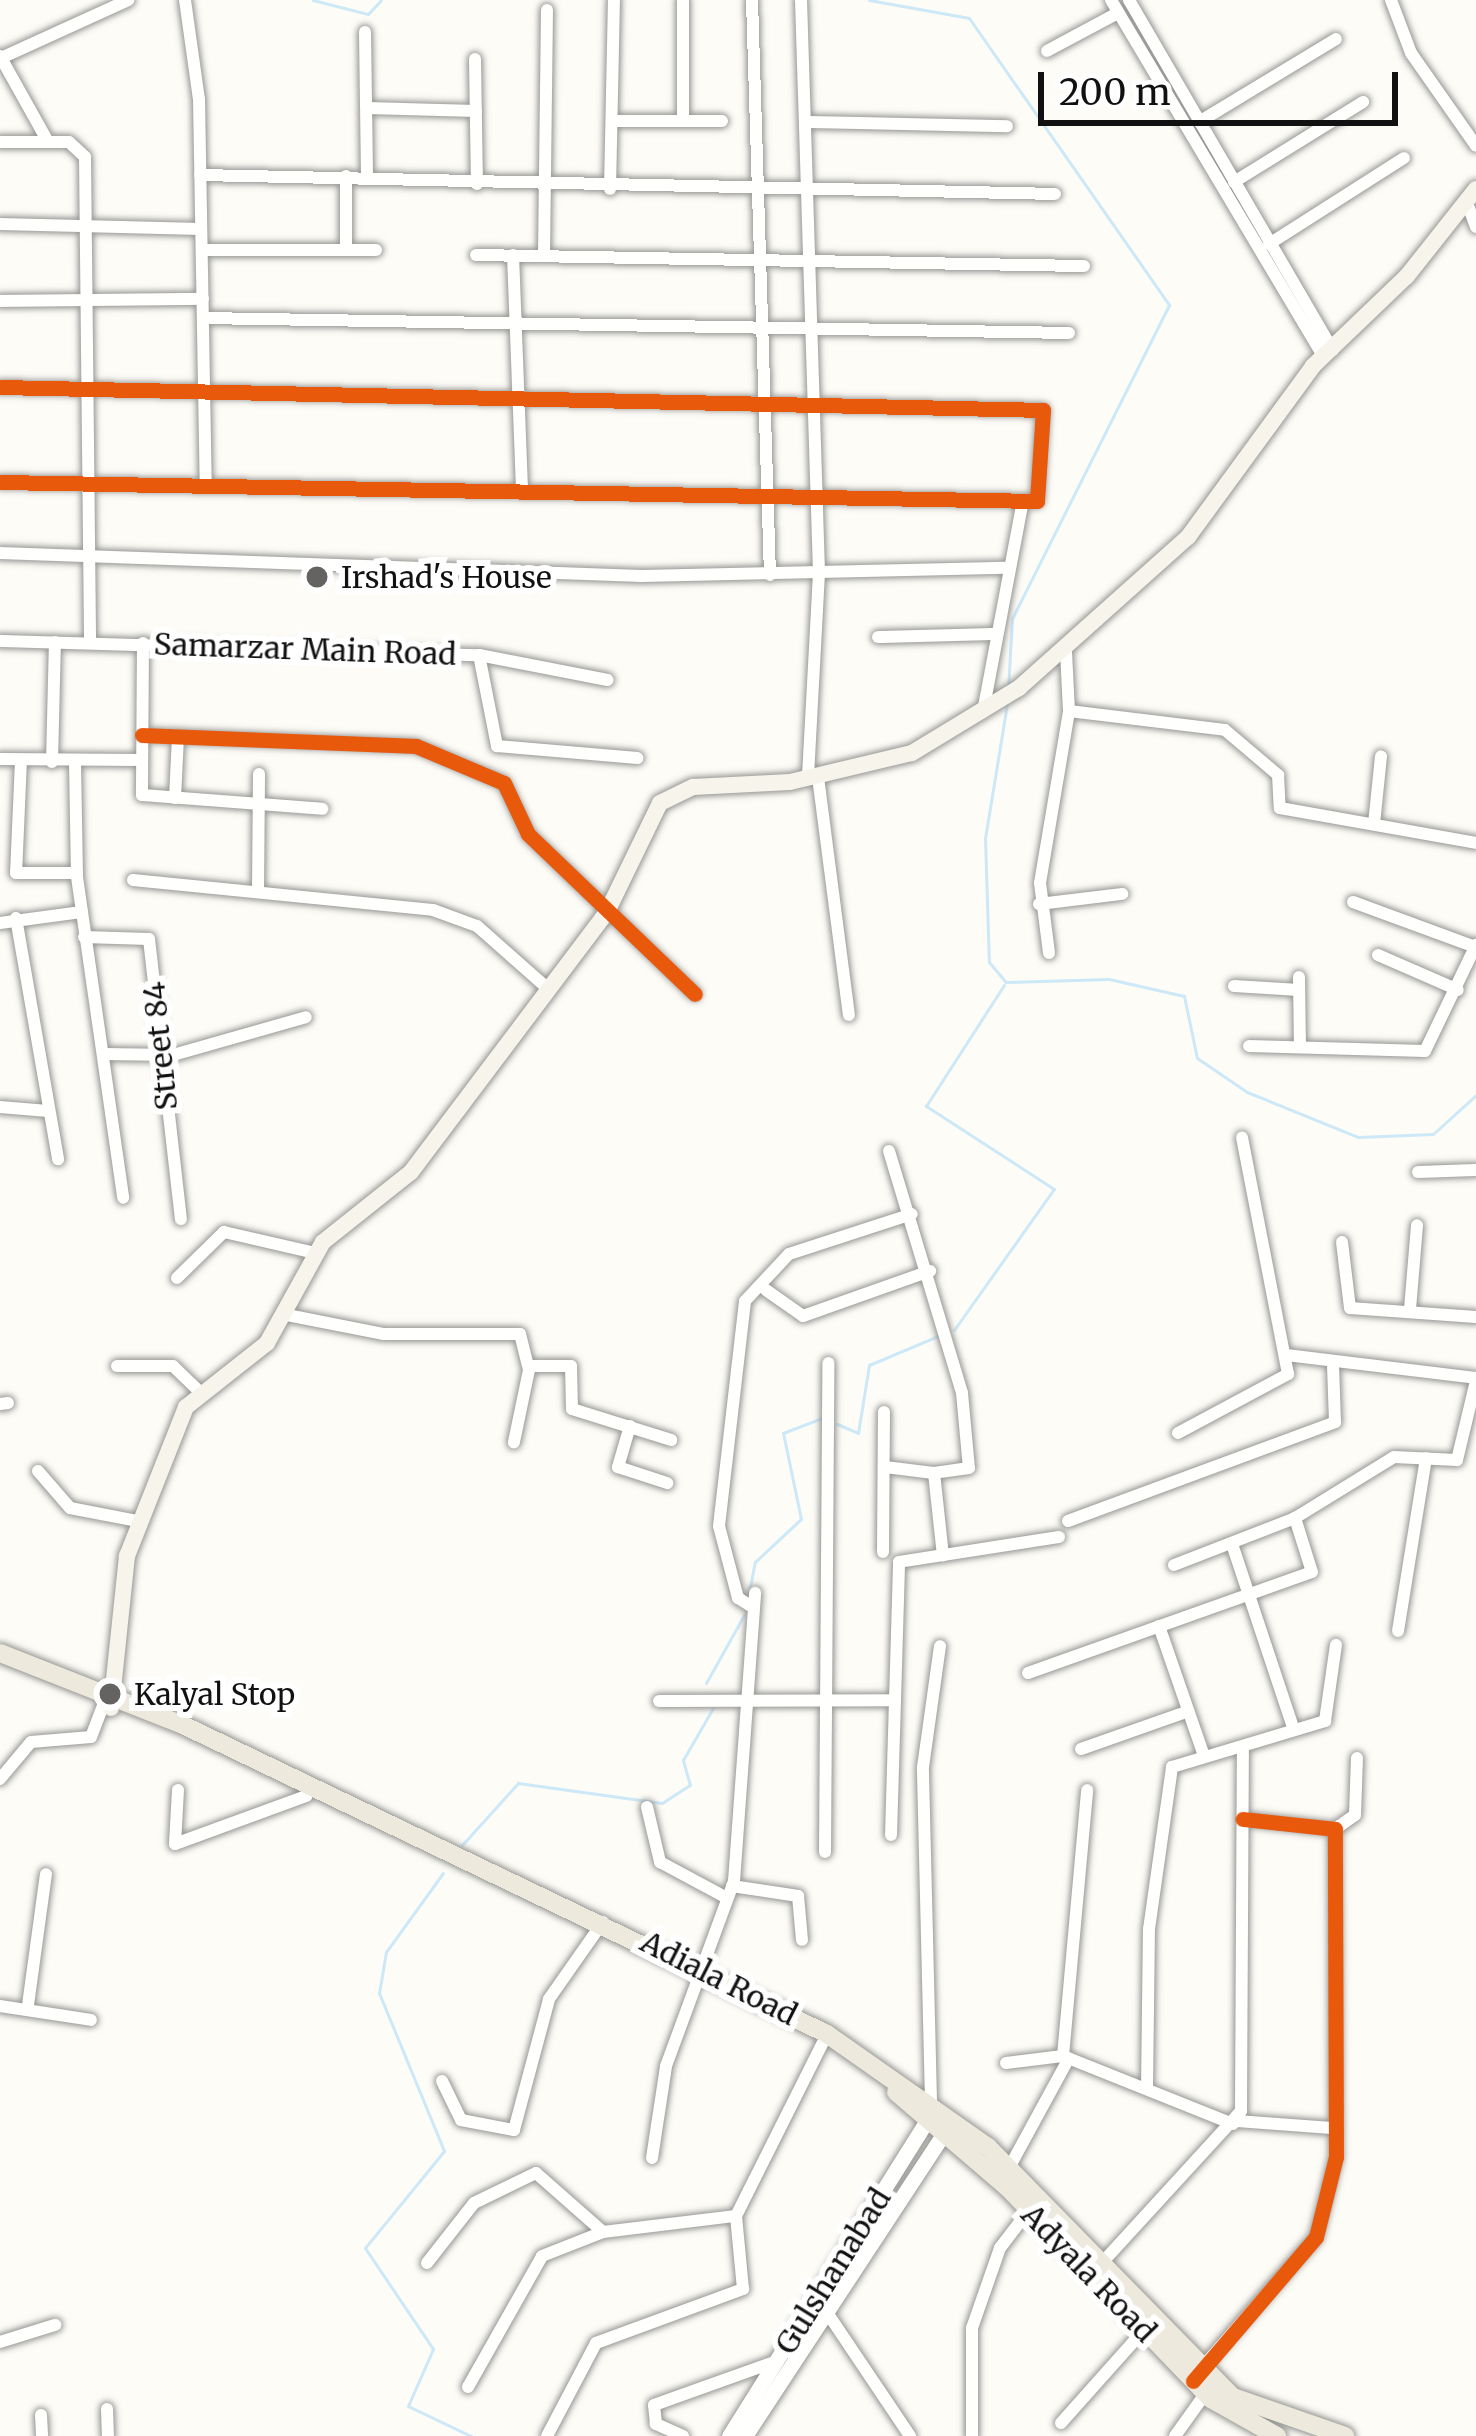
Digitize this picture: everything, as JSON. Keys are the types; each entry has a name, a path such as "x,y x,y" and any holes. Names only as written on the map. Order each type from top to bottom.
{"main road":[{"path":"110,1703 137,1521 199,1391 267,1343 315,1253 411,1172 607,912 670,795 813,778 912,753 1018,688 1066,651 1188,537 1328,354 1469,208 1476,189"},
{"name":"Adiala Road","path":"0,1653 600,1927 824,2039 932,2108 1009,2168 1200,2381 1266,2417 1345,2436"},
{"name":"Adiala Road","path":"0,1666 110,1703 600,1927"},
{"name":"Adiala Road","path":"824,2039 908,2099 932,2108"},
{"name":"Adyala Road","path":"949,2125 1029,2210 1096,2270 1143,2331 1266,2434"}],"street":[{"path":"48,142 0,57 128,0"},
{"path":"185,0 200,176 206,485"},
{"path":"610,189 614,0"},
{"path":"682,0 682,121"},
{"path":"752,0 770,575"},
{"path":"801,0 812,189 818,501 813,778 849,1015"},
{"path":"1129,0 1328,354"},
{"path":"1391,0 1411,53 1476,146"},
{"path":"1046,51 1115,6 1328,354"},
{"path":"544,255 547,10"},
{"path":"365,32 367,177"},
{"path":"1199,122 1336,39"},
{"path":"475,59 477,184"},
{"path":"1234,182 1363,103"},
{"path":"367,108 476,111"},
{"path":"612,121 722,121"},
{"path":"809,122 1007,126"},
{"path":"0,142 81,145 95,388 90,641"},
{"path":"1269,244 1405,158"},
{"path":"200,176 346,176 543,189 1055,194"},
{"path":"346,176 346,250"},
{"path":"1469,208 1476,226"},
{"path":"0,224 202,229"},
{"path":"202,250 376,250"},
{"path":"476,255 1084,266"},
{"path":"513,255 512,324 522,491"},
{"path":"0,301 203,299"},
{"path":"203,318 1069,333"},
{"path":"0,387 203,395 1040,407 1039,497 1023,501 818,501 0,482"},
{"path":"987,710 1006,568 1023,501"},
{"path":"0,553 770,575 1006,568"},
{"path":"878,637 995,634"},
{"name":"Samarzar Main Road","path":"0,641 478,655 608,680"},
{"path":"52,762 55,642"},
{"path":"143,643 142,795 257,807 322,808"},
{"path":"1049,953 1039,904 1069,711 1066,651"},
{"path":"478,655 497,746 637,758"},
{"path":"1069,711 1225,730 1277,775 1280,808 1476,843"},
{"path":"142,735 416,746 504,783 529,834 695,994"},
{"path":"175,798 178,736"},
{"path":"1374,824 1381,756"},
{"path":"0,758 141,760"},
{"path":"21,760 16,873 77,873"},
{"path":"75,762 81,912 123,1198"},
{"path":"258,891 259,774"},
{"path":"133,880 433,910 477,926 547,988"},
{"path":"1039,904 1122,894"},
{"path":"1249,1046 1425,1051 1476,946 1353,902"},
{"path":"0,923 81,912"},
{"path":"16,918 58,1159"},
{"name":"Street 84","path":"84,937 149,939 158,1056 181,1219"},
{"path":"1378,955 1458,990"},
{"path":"1234,986 1299,984 1300,1046"},
{"path":"103,1054 158,1056 306,1016"},
{"path":"0,1107 48,1111"},
{"path":"1178,1432 1282,1384 1286,1355 1242,1136"},
{"path":"885,1467 967,1473 970,1458 930,1271 890,1151"},
{"path":"1418,1172 1476,1170"},
{"path":"652,2158 697,1973 730,1892 754,1600 738,1598 718,1526 745,1301 766,1290 789,1253 912,1214"},
{"path":"1410,1309 1417,1225"},
{"path":"177,1278 224,1232 315,1253"},
{"path":"1342,1242 1350,1308 1476,1317"},
{"path":"766,1290 803,1316 930,1271"},
{"path":"282,1314 384,1334 520,1334 529,1366 514,1442"},
{"path":"1174,1564 1295,1518 1394,1457 1461,1455 1476,1380 1286,1355"},
{"path":"826,1852 828,1363"},
{"path":"1069,1522 1335,1422 1333,1364"},
{"path":"117,1366 173,1366 199,1391"},
{"path":"529,1366 575,1368 569,1406 671,1440"},
{"path":"883,1552 884,1412"},
{"path":"630,1426 618,1467 667,1483"},
{"path":"1398,1631 1426,1458"},
{"path":"38,1472 70,1508 137,1521"},
{"path":"934,1473 943,1556"},
{"path":"1028,1673 1312,1572 1295,1518"},
{"path":"891,1835 896,1568 1059,1537"},
{"path":"1232,1544 1294,1730"},
{"path":"1159,1626 1204,1756"},
{"path":"1147,2089 1149,1929 1172,1767 1243,1748 1328,1714 1336,1645"},
{"path":"932,2108 923,1767 940,1646"},
{"path":"659,1701 747,1692 894,1700"},
{"path":"0,1779 31,1742 95,1734 110,1703"},
{"path":"1081,1749 1189,1711"},
{"path":"1096,2270 1235,2122 1243,1748"},
{"path":"1243,1819 1335,1829 1355,1815 1357,1758"},
{"path":"178,1790 175,1844 306,1796"},
{"path":"1009,2168 1066,2057 1088,1790"},
{"path":"647,1807 660,1862 730,1892 798,1896 802,1940"},
{"path":"1175,2436 1200,2381 1316,2237 1332,2128 1335,1829"},
{"path":"28,2005 46,1874"},
{"path":"442,2081 461,2120 514,2130 549,1999 600,1927"},
{"path":"0,2006 28,2005 91,2020"},
{"path":"547,2436 596,2343 743,2289 736,2216 824,2039"},
{"path":"1006,2063 1066,2057 1235,2122 1332,2128"},
{"name":"Gulshanabad","path":"746,2436 932,2108"},
{"name":"Gulshanabad","path":"729,2436 778,2360 949,2125"},
{"path":"427,2263 474,2203 536,2173 603,2232"},
{"path":"972,2436 972,2328 1000,2248 1029,2210"},
{"path":"468,2387 542,2256 603,2232 736,2216"},
{"path":"822,2305 910,2436"},
{"path":"0,2342 55,2325"},
{"path":"1061,2423 1143,2331"},
{"path":"682,2436 656,2424 654,2405 778,2360"},
{"path":"106,2409 108,2436"},
{"path":"41,2415 42,2436"}],"waterway":[{"path":"313,0 368,14 381,0"},
{"path":"869,0 969,18 1169,305 1012,618 1008,689"},
{"path":"1007,704 985,838 989,962 1006,982 1109,979 1184,996 1197,1058 1247,1092 1358,1137 1433,1134 1476,1095"},
{"path":"954,1330 1054,1189 926,1106 1004,985"},
{"path":"837,1424 858,1433 869,1365 938,1336"},
{"path":"749,1592 755,1562 801,1519 783,1433 822,1418"},
{"path":"706,1683 744,1615"},
{"path":"462,1845 518,1783 662,1803 690,1785 683,1760 713,1708"},
{"path":"443,1873 386,1952 379,1993 444,2151 365,2248 433,2349 408,2406 471,2436"}],"cycle path":[{"path":"0,387 1043,410 1037,501 0,482"},
{"path":"142,735 416,746 504,783 528,834 695,994"},
{"path":"1193,2381 1316,2237 1336,2157 1335,1829 1243,1819"}],"place":[{"name":"Irshad's House","path":"317,577"},
{"name":"Kalyal Stop","path":"110,1694"}]}
